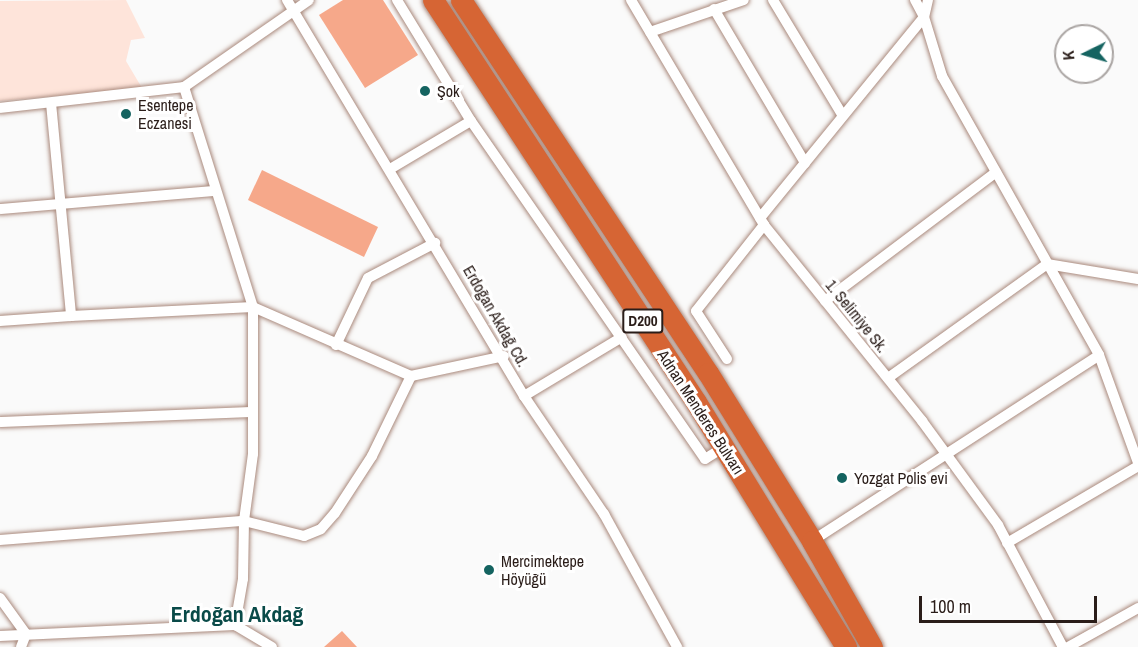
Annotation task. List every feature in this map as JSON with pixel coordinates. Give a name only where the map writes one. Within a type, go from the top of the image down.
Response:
[{"type":"highway","name":"Adnan Menderes Bulvarı","points":[[433,0],[724,447],[846,647]]},
{"type":"highway","name":"Adnan Menderes Bulvarı","points":[[461,0],[708,373],[812,541],[872,647]]},
{"type":"street","name":"Erdoğan Akdağ Cd.","points":[[287,0],[504,356],[524,396],[604,514],[676,647]]},
{"type":"street","points":[[0,108],[184,87],[309,0]]},
{"type":"street","points":[[397,0],[471,121],[705,459],[724,447]]},
{"type":"street","name":"1. Selimiye Sk.","points":[[631,0],[762,222],[947,455],[1007,543],[1063,647]]},
{"type":"street","points":[[650,32],[744,0]]},
{"type":"street","points":[[773,0],[843,116]]},
{"type":"street","points":[[915,0],[924,17],[942,76],[1099,355],[1138,464],[1007,543]]},
{"type":"street","points":[[727,359],[696,310],[805,163],[924,17],[928,0]]},
{"type":"street","points":[[714,9],[805,163]]},
{"type":"street","points":[[184,87],[214,191],[253,307],[253,454],[244,520],[243,579],[234,625]]},
{"type":"street","points":[[51,103],[71,316]]},
{"type":"street","points":[[390,169],[471,121]]},
{"type":"street","points":[[825,301],[996,172]]},
{"type":"street","points":[[0,208],[61,206],[214,191]]},
{"type":"street","points":[[336,345],[368,278],[435,243]]},
{"type":"street","points":[[888,378],[1047,264],[1138,279]]},
{"type":"street","points":[[0,321],[253,307],[411,376],[504,356]]},
{"type":"street","points":[[524,396],[622,338]]},
{"type":"street","points":[[812,541],[1099,355]]},
{"type":"street","points":[[0,540],[244,520],[304,536],[321,529],[372,456],[411,376]]},
{"type":"street","points":[[0,422],[252,412]]},
{"type":"street","points":[[0,598],[26,634]]},
{"type":"street","points":[[1068,647],[1138,608]]},
{"type":"street","points":[[0,636],[234,625],[272,647]]},
{"type":"street","points":[[21,647],[26,634]]},
{"type":"shaded area","points":[[126,0],[145,38],[131,40],[126,61],[142,88],[0,101],[0,1]]},
{"type":"building","points":[[343,0],[383,0],[418,55],[365,88],[319,15]]},
{"type":"building","points":[[262,170],[378,227],[364,257],[248,200]]},
{"type":"building","points":[[342,631],[357,647],[324,647]]},
{"type":"place","name":"Şok","points":[[425,91]]},
{"type":"place","name":"Esentepe Eczanesi","points":[[126,114]]},
{"type":"place","name":"Yozgat Polis evi","points":[[842,478]]},
{"type":"place","name":"Mercimektepe Höyüğü","points":[[489,570]]},
{"type":"district","name":"Erdoğan Akdağ","points":[[237,615]]}]
